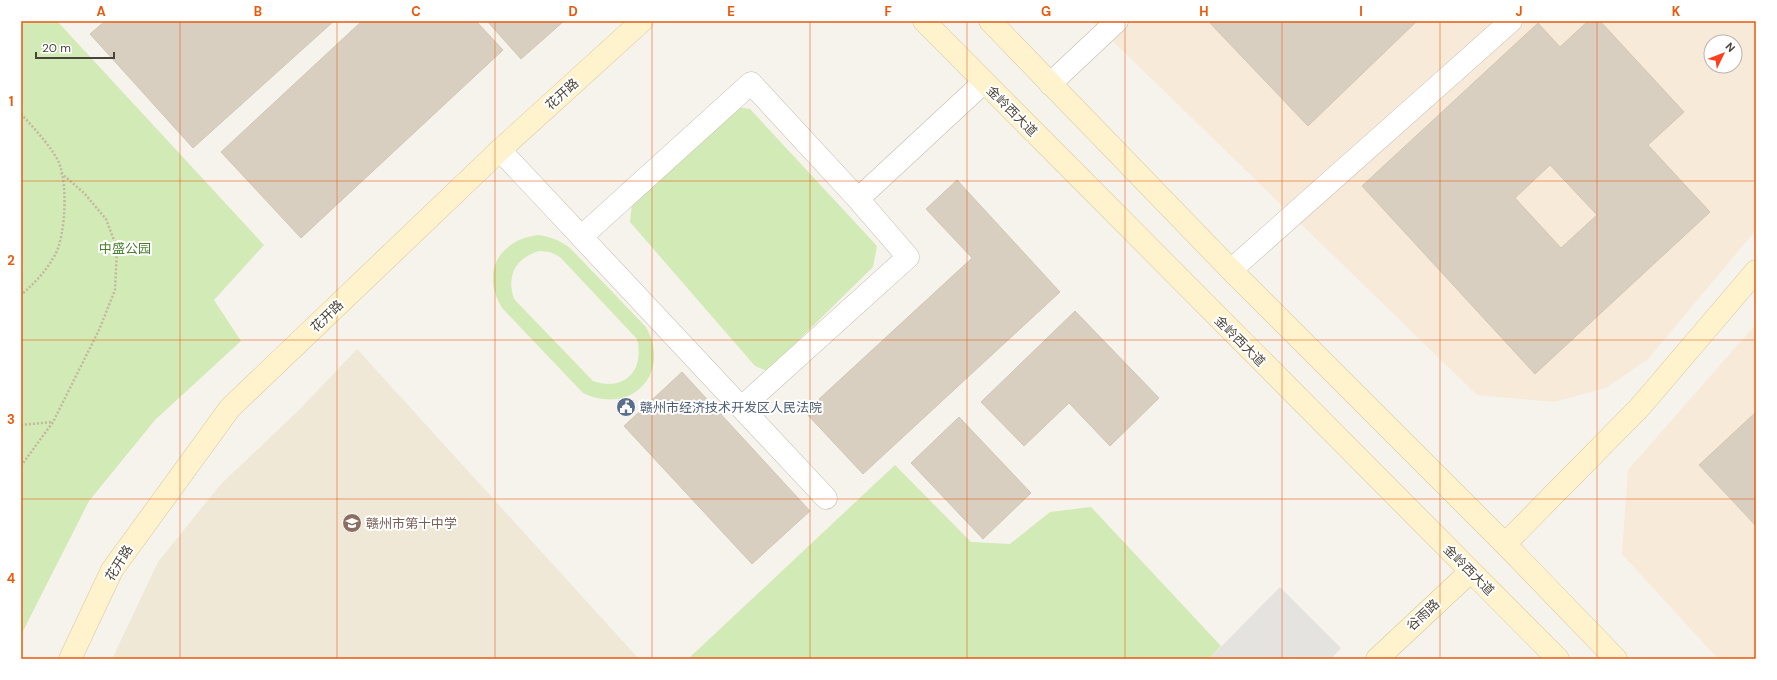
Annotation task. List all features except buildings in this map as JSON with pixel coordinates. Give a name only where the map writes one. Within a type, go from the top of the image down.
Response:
[{"type":"main road","name":"花开路","points":[[70,659],[112,570],[230,408],[500,150],[642,21]]},
{"type":"main road","name":"金岭西大道","points":[[924,21],[1558,659]]},
{"type":"main road","points":[[990,21],[1231,270],[1506,544],[1616,659]]},
{"type":"main road","points":[[1506,544],[1640,407],[1756,271]]},
{"type":"main road","name":"谷雨路","points":[[1377,659],[1470,572]]},
{"type":"street","points":[[1050,84],[1117,21]]},
{"type":"street","points":[[1231,270],[1511,21]]},
{"type":"street","points":[[858,199],[983,82]]},
{"type":"street","points":[[581,238],[751,83],[858,199],[908,257],[742,407]]},
{"type":"street","points":[[500,150],[826,498]]},
{"type":"path","points":[[21,114],[57,158],[64,182],[65,216],[56,254],[40,278],[21,295]]},
{"type":"path","points":[[21,466],[53,422],[99,330],[115,290],[117,248],[106,219],[84,193],[61,173]]},
{"type":"path","points":[[21,425],[53,422]]},
{"type":"shaded area","points":[[1092,21],[1756,21],[1756,230],[1648,359],[1606,388],[1554,402],[1477,395]]},
{"type":"shaded area","points":[[1756,324],[1756,659],[1718,659],[1622,554],[1628,470]]},
{"type":"shaded area","name":"赣州市第十中学","points":[[357,349],[639,659],[112,659],[158,562],[221,484],[300,409]]},
{"type":"shaded area","points":[[1280,587],[1341,648],[1331,659],[1209,659]]},
{"type":"green space","name":"中盛公园","points":[[21,21],[57,21],[264,245],[214,300],[241,341],[155,420],[89,501],[21,635]]},
{"type":"green space","points":[[736,107],[750,109],[877,246],[873,267],[767,371],[755,366],[630,222],[632,204]]},
{"type":"green space","points":[[538,235],[555,239],[566,245],[646,327],[653,344],[654,360],[650,375],[642,386],[631,395],[617,399],[601,399],[583,393],[503,309],[496,296],[493,283],[493,272],[503,251],[512,244],[524,238]],"holes":[[[539,251],[550,252],[560,257],[637,339],[639,350],[638,360],[635,369],[630,376],[623,381],[604,384],[593,381],[514,299],[511,282],[512,275],[519,263],[524,258]]]},
{"type":"green space","points":[[895,465],[971,542],[1010,544],[1050,512],[1091,507],[1221,646],[1209,659],[688,659]]},
{"type":"place","name":"赣州市经济技术开发区人民法院","points":[[626,407]]},
{"type":"place","name":"赣州市第十中学","points":[[352,523]]}]
